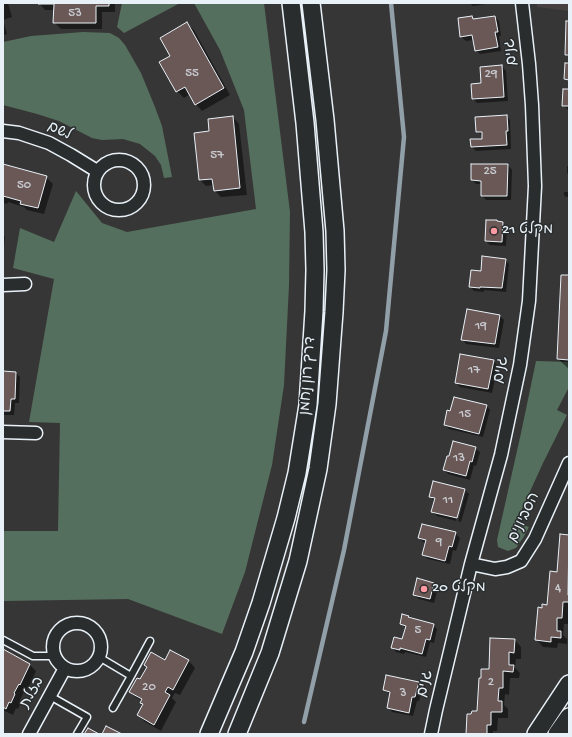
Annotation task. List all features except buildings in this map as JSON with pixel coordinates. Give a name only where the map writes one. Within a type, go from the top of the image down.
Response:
[{"type":"main road","name":"דרך רון נחמן","points":[[209,734],[244,652],[261,603],[286,518],[297,473],[308,405],[314,311],[314,232],[305,123],[291,3]]},
{"type":"main road","name":"דרך רון נחמן","points":[[237,734],[270,653],[298,561],[318,469],[327,404],[334,312],[336,270],[335,239],[325,120],[311,3]]},
{"type":"main road","points":[[536,734],[569,684]]},
{"type":"main road","points":[[557,734],[569,717]]},
{"type":"street","name":"גנים","points":[[431,734],[471,564],[502,448],[520,365],[529,301],[535,194],[532,98],[522,3]]},
{"type":"street","name":"לשם","points":[[3,131],[19,133],[49,143],[97,171]]},
{"type":"street","points":[[121,159],[133,164],[141,172],[143,178],[144,188],[142,197],[138,202],[129,208],[120,211],[112,210],[103,206],[97,199],[93,187],[94,178],[97,171],[103,164],[111,160],[121,159]]},
{"type":"street","points":[[3,284],[25,284]]},
{"type":"street","points":[[3,432],[36,433]]},
{"type":"street","name":"הסביונים","points":[[471,564],[495,569],[507,567],[521,561],[535,540],[569,463]]},
{"type":"street","points":[[69,624],[84,624],[91,628],[100,639],[101,646],[99,657],[86,669],[72,670],[66,668],[59,663],[53,649],[57,634],[62,628],[69,624]]},
{"type":"street","name":"בזלת","points":[[29,734],[66,668]]},
{"type":"lane","points":[[3,640],[33,656],[55,656]]},
{"type":"lane","points":[[113,708],[150,641]]},
{"type":"lane","points":[[99,657],[131,676]]},
{"type":"lane","points":[[50,696],[87,717],[77,734]]},
{"type":"shaded area","points":[[537,3],[569,3],[569,11],[537,7]]},
{"type":"green space","points":[[122,3],[180,3],[124,33],[117,27]]},
{"type":"green space","points":[[194,3],[264,3],[290,212],[289,285],[284,385],[272,465],[245,572],[222,634],[128,599],[3,601],[3,531],[58,531],[60,423],[29,422],[54,279],[13,268],[20,228],[54,242],[76,191],[102,223],[127,232],[256,209],[244,110],[220,50]]},
{"type":"green space","points":[[83,32],[110,33],[119,38],[125,45],[141,73],[162,126],[172,177],[164,178],[161,165],[155,156],[140,144],[123,139],[102,140],[92,138],[59,121],[3,105],[3,42],[31,36]]},
{"type":"green space","points":[[536,361],[569,362],[569,387],[557,410],[567,415],[516,522],[529,527],[516,548],[508,551],[498,547],[497,540]]},
{"type":"waterway","points":[[304,722],[344,550],[386,331],[404,137],[391,3]]},
{"type":"place","name":"מקלט 21","points":[[494,231]]},
{"type":"place","name":"מקלט 20","points":[[424,589]]}]
